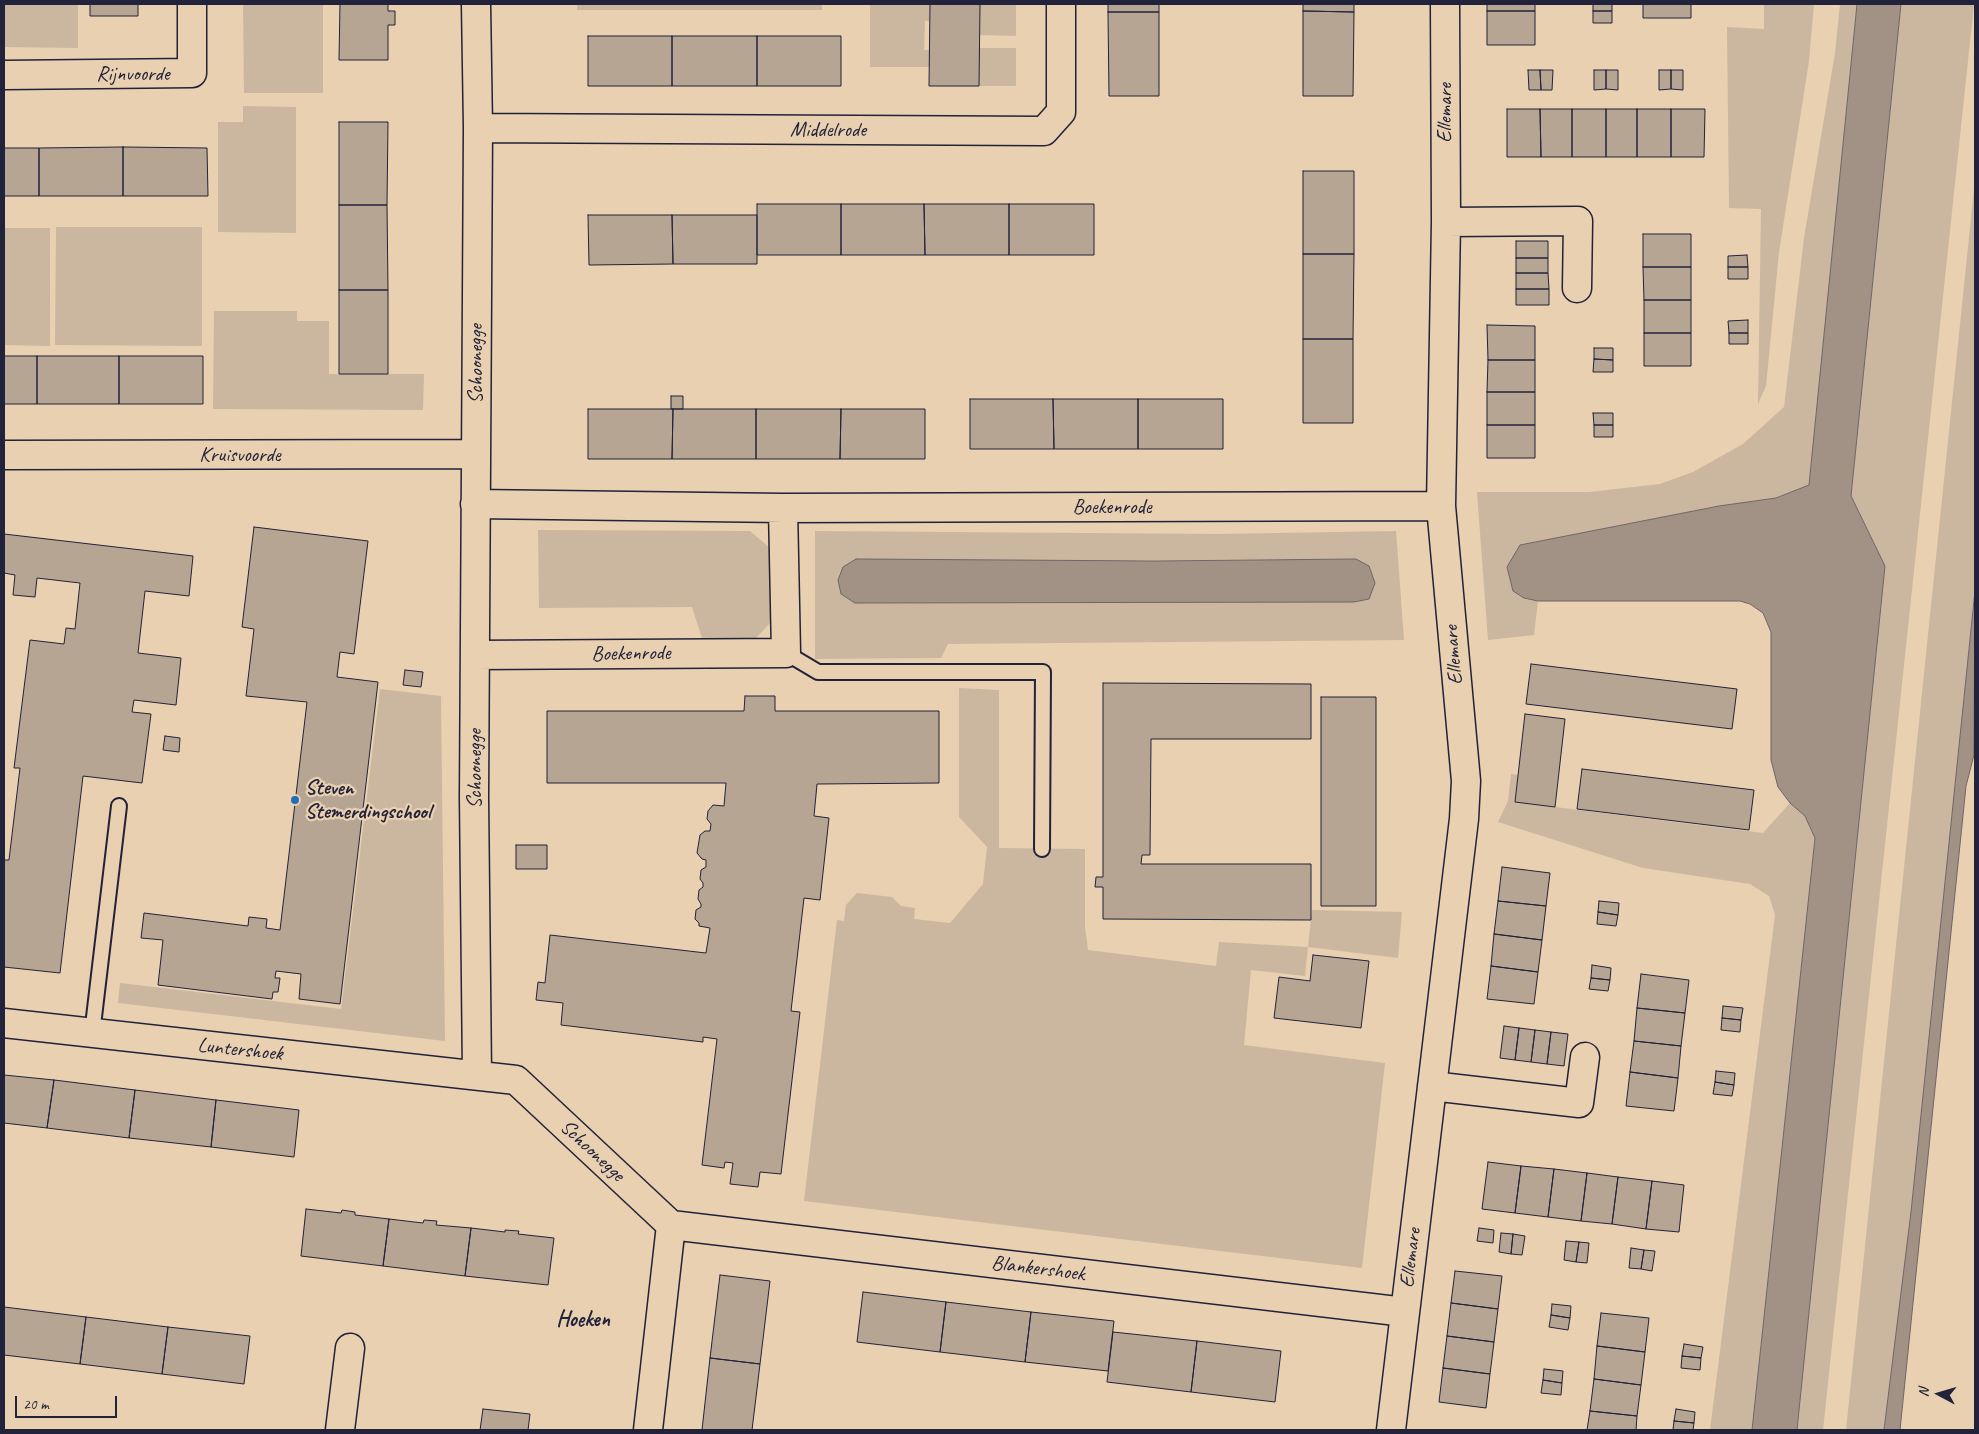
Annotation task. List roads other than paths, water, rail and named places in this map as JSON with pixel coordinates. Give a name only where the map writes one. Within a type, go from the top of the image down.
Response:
[{"type":"street","name":"Rijnvoorde","points":[[4,75],[192,73],[192,4]]},
{"type":"street","name":"Schoonegge","points":[[476,4],[478,128],[474,797],[478,1076],[516,1080],[671,1225]]},
{"type":"street","name":"Middelrode","points":[[478,128],[1044,131],[1062,112],[1061,4]]},
{"type":"street","name":"Ellemare","points":[[1391,1430],[1464,819],[1466,781],[1441,506],[1446,222],[1445,4]]},
{"type":"street","points":[[1446,222],[1578,220],[1578,288]]},
{"type":"street","name":"Kruisvoorde","points":[[4,454],[475,454]]},
{"type":"street","name":"Boekenrode","points":[[475,504],[783,508],[1441,506]]},
{"type":"street","points":[[783,508],[786,652]]},
{"type":"street","name":"Boekenrode","points":[[476,655],[786,652]]},
{"type":"street","name":"Luntershoek","points":[[4,1023],[478,1076]]},
{"type":"street","points":[[1432,1086],[1579,1103],[1585,1058]]},
{"type":"street","points":[[648,1430],[671,1225]]},
{"type":"street","name":"Blankershoek","points":[[671,1225],[1405,1312]]},
{"type":"street","points":[[340,1430],[350,1348]]},
{"type":"lane","points":[[786,652],[818,672],[1044,672],[1042,849]]},
{"type":"lane","points":[[92,1034],[119,806]]},
{"type":"place","name":"Steven Stemerdingschool","points":[[295,800]]},
{"type":"district","name":"Hoeken","points":[[583,1320]]}]
